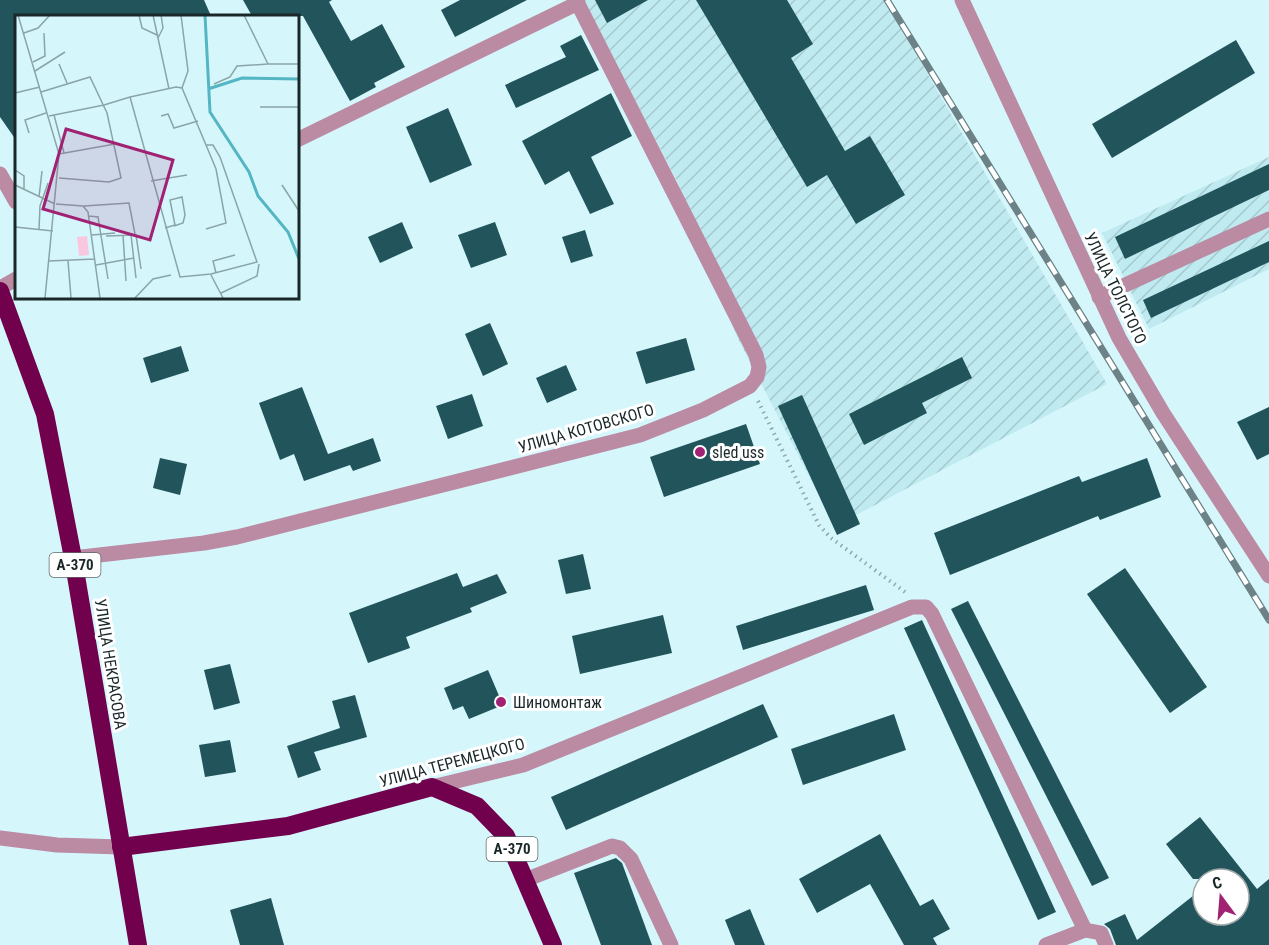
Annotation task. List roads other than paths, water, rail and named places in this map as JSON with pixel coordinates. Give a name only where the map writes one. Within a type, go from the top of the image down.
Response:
[{"type":"highway","name":"УЛИЦА НЕКРАСОВА","points":[[0,289],[45,414],[74,558],[138,945]]},
{"type":"highway","name":"УЛИЦА ТЕРЕМЕЦКОГО","points":[[121,847],[288,826],[432,787]]},
{"type":"highway","name":"А-370","points":[[432,787],[477,806],[506,836],[553,945]]},
{"type":"street","name":"УЛИЦА ТОЛСТОГО","points":[[962,0],[1119,338],[1163,413],[1269,576]]},
{"type":"street","points":[[298,140],[577,2]]},
{"type":"street","name":"УЛИЦА КОТОВСКОГО","points":[[74,558],[237,537],[456,483],[640,435],[703,410],[750,386],[757,377],[759,367],[756,355],[577,2]]},
{"type":"street","points":[[0,174],[15,200]]},
{"type":"street","points":[[1099,297],[1269,219]]},
{"type":"street","points":[[0,289],[15,280]]},
{"type":"street","name":"УЛИЦА ТЕРЕМЕЦКОГО","points":[[432,787],[523,765],[912,607],[926,607],[930,610],[1085,930]]},
{"type":"street","points":[[0,838],[57,845],[121,847]]},
{"type":"street","points":[[525,880],[612,846],[620,848],[631,859],[670,945]]},
{"type":"street","points":[[1046,945],[1085,930],[1101,933],[1106,945]]},
{"type":"railway","points":[[887,0],[1269,620]]},
{"type":"place","name":"sled uss","points":[[700,452]]},
{"type":"place","name":"Шиномонтаж","points":[[501,702]]}]
